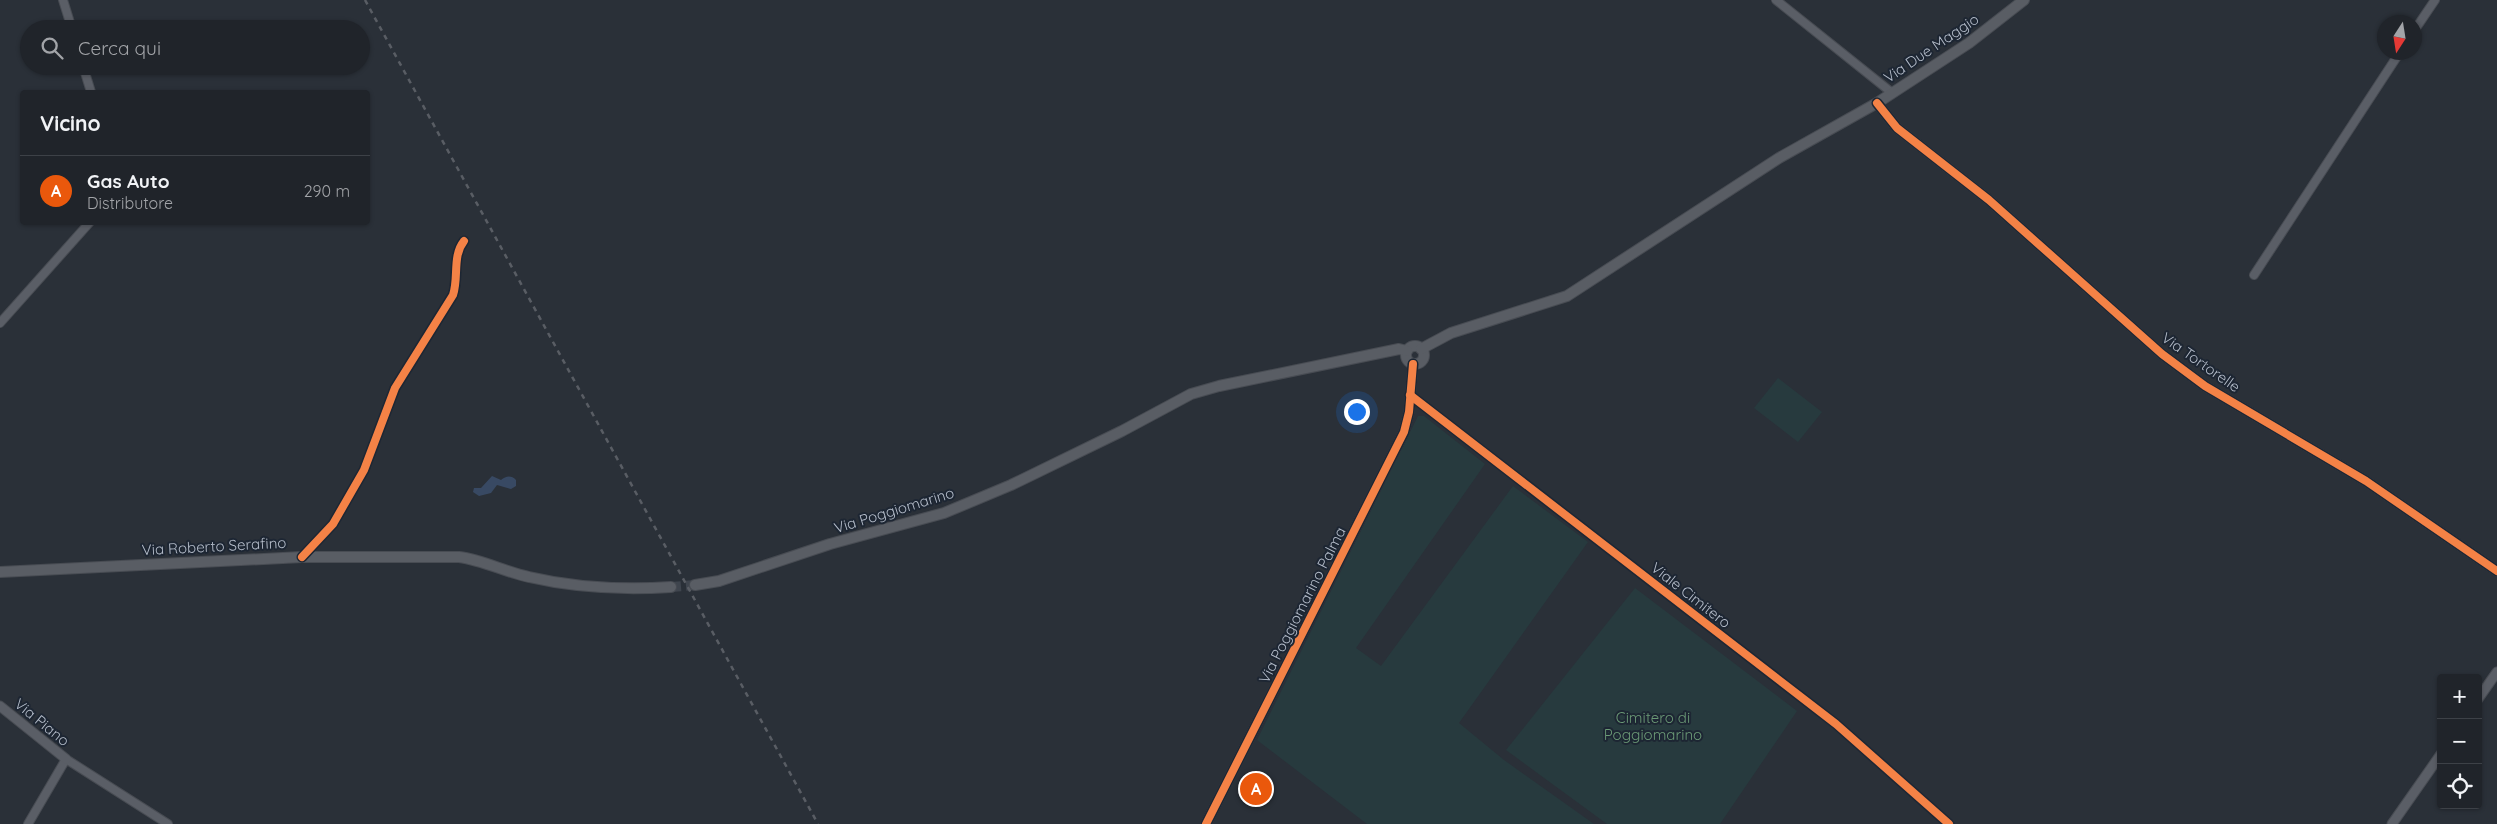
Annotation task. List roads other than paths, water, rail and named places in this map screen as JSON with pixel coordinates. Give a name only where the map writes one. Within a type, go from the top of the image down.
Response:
[{"type":"main road","name":"Via Due Maggio","points":[[1421,349],[1451,333],[1540,307],[1567,296],[1779,158],[1878,103],[1891,92],[1969,43],[2024,0]]},
{"type":"main road","points":[[1413,346],[1421,349],[1424,356],[1422,361],[1413,364],[1406,359],[1407,351],[1413,346]]},
{"type":"main road","name":"Via Poggiomarino","points":[[695,585],[719,581],[830,544],[944,513],[1011,485],[1122,431],[1191,394],[1228,384],[1399,349],[1407,351]]},
{"type":"main road","name":"Via Roberto Serafino","points":[[0,572],[302,556],[459,558],[472,559],[526,577],[588,588],[671,587]]},
{"type":"street","points":[[63,0],[69,20]]},
{"type":"street","points":[[1776,0],[1891,92]]},
{"type":"street","points":[[2422,19],[2435,0]]},
{"type":"street","points":[[2254,275],[2395,60]]},
{"type":"street","points":[[87,75],[91,90]]},
{"type":"street","name":"Via Tortorelle","points":[[1878,103],[1897,128],[1989,200],[2162,354],[2205,386],[2366,481],[2497,571]]},
{"type":"street","points":[[0,323],[87,225]]},
{"type":"street","points":[[302,556],[333,524],[364,470],[395,388],[453,294],[456,284],[457,255],[464,241]]},
{"type":"street","name":"Via Poggiomarino Palma","points":[[1206,824],[1404,432],[1413,364]]},
{"type":"street","name":"Viale Cimitero","points":[[1410,395],[1836,724],[1950,824]]},
{"type":"street","points":[[2482,693],[2497,672]]},
{"type":"street","name":"Via Piano","points":[[0,706],[66,759]]},
{"type":"street","points":[[28,824],[66,759],[168,824]]},
{"type":"street","points":[[2392,824],[2437,760]]},
{"type":"water","points":[[492,476],[501,480],[512,477],[516,480],[516,486],[511,489],[497,485],[491,493],[479,496],[473,492],[474,488],[481,488]]},
{"type":"tunnel","points":[[671,587],[695,585]]},
{"type":"railway","points":[[365,0],[818,824]]},
{"type":"place","name":"Gas Auto","points":[[1256,789]]},
{"type":"park label","name":"Cimitero di Poggiomarino","points":[[1653,726]]}]
